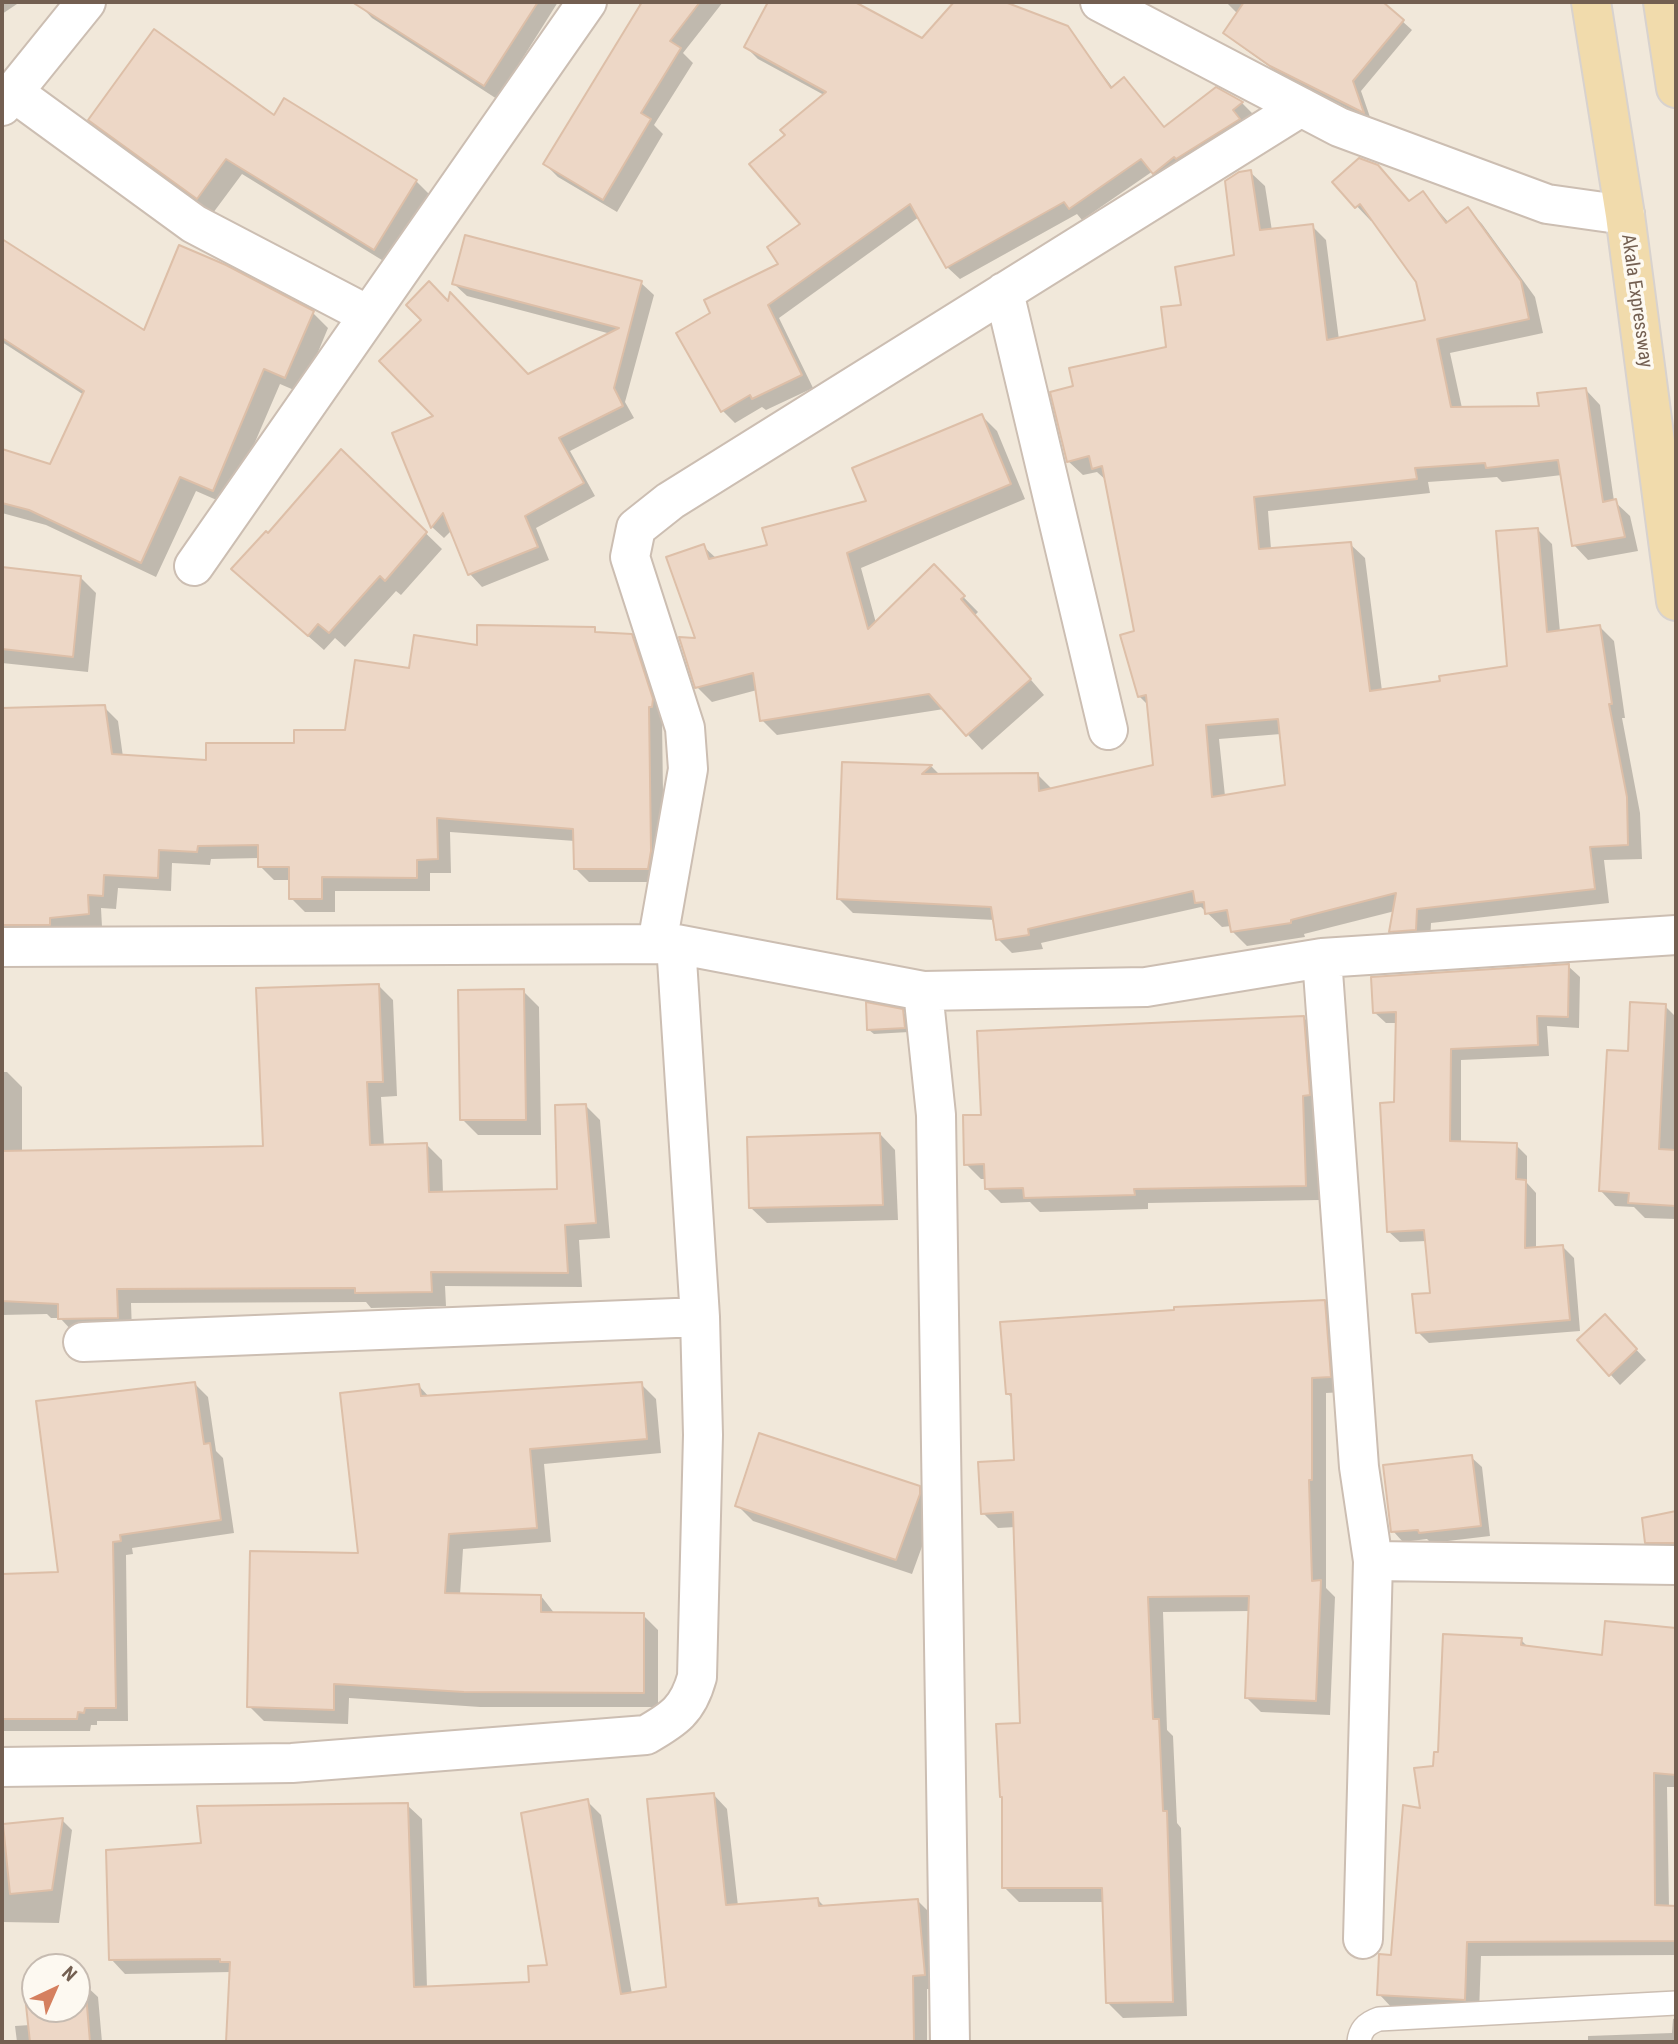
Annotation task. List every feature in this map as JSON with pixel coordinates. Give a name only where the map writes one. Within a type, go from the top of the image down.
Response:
[{"type":"main road","name":"Akala Expressway","points":[[1591,2],[1625,215],[1676,601]]},
{"type":"main road","points":[[1663,2],[1676,88]]},
{"type":"street","points":[[86,2],[7,99],[194,224],[368,315]]},
{"type":"street","points":[[194,566],[587,2]]},
{"type":"street","points":[[1100,2],[1339,127],[1547,204],[1625,215]]},
{"type":"street","points":[[2,1767],[292,1763],[646,1735],[676,1718],[692,1694],[697,1677],[703,1434],[700,1317],[667,944],[688,769],[685,727],[630,557],[636,528],[670,501],[1301,107]]},
{"type":"street","points":[[1004,292],[1108,730]]},
{"type":"street","points":[[2,947],[667,944],[923,990],[1146,987],[1322,958],[1676,935]]},
{"type":"street","points":[[1322,958],[1359,1467],[1373,1561],[1363,1939]]},
{"type":"street","points":[[923,990],[936,1115],[950,2042]]},
{"type":"street","points":[[83,1342],[700,1317]]},
{"type":"street","points":[[1373,1561],[1676,1566]]},
{"type":"lane","points":[[1359,2042],[1362,2029],[1379,2019],[1676,2003]]},
{"type":"shaded area","points":[[2,2],[1676,2],[1676,2042],[2,2042]]},
{"type":"building","points":[[352,2],[538,2],[484,86]]},
{"type":"building","points":[[642,2],[700,2],[670,41],[681,48],[641,113],[651,119],[603,200],[543,164]]},
{"type":"building","points":[[768,2],[855,2],[922,38],[954,2],[1005,2],[1068,26],[1111,88],[1124,77],[1164,127],[1216,87],[1243,102],[1233,110],[1240,119],[1176,159],[1174,157],[1153,174],[1141,159],[1069,209],[1064,202],[946,268],[910,204],[768,305],[802,375],[752,399],[750,395],[721,412],[676,333],[710,313],[704,300],[778,264],[767,247],[800,224],[749,164],[785,135],[780,130],[826,92],[744,47]]},
{"type":"building","points":[[1244,2],[1383,2],[1404,20],[1353,81],[1364,113],[1270,66],[1223,33]]},
{"type":"building","points":[[154,29],[274,115],[284,98],[417,180],[374,250],[226,159],[197,199],[88,120]]},
{"type":"building","points":[[1359,158],[1378,165],[1409,201],[1423,191],[1446,223],[1468,207],[1521,281],[1529,319],[1437,339],[1451,407],[1539,406],[1537,393],[1586,388],[1603,502],[1616,499],[1625,537],[1572,546],[1558,460],[1486,468],[1485,463],[1415,468],[1417,479],[1254,497],[1259,549],[1351,542],[1370,691],[1440,681],[1439,676],[1507,666],[1496,531],[1538,528],[1547,632],[1600,625],[1612,704],[1609,704],[1627,797],[1628,845],[1590,847],[1595,889],[1417,909],[1416,930],[1389,932],[1396,893],[1291,920],[1291,923],[1231,932],[1227,910],[1205,914],[1204,902],[1195,903],[1193,891],[1028,929],[1029,935],[996,940],[991,907],[837,899],[842,762],[932,765],[922,774],[1038,773],[1039,791],[1153,765],[1146,695],[1138,697],[1120,635],[1134,631],[1102,466],[1092,469],[1089,456],[1067,462],[1050,392],[1073,386],[1069,368],[1166,347],[1161,307],[1181,305],[1175,267],[1234,255],[1225,181],[1239,172],[1251,170],[1260,230],[1313,224],[1327,340],[1425,320],[1416,282],[1360,204],[1355,208],[1332,182]],"holes":[[[1278,719],[1285,785],[1212,797],[1206,725]]]},
{"type":"building","points":[[465,235],[642,281],[614,388],[623,406],[559,438],[584,483],[525,516],[538,547],[468,575],[443,513],[431,528],[392,433],[433,416],[379,361],[421,320],[406,305],[429,281],[448,301],[450,292],[528,374],[619,328],[452,284]]},
{"type":"building","points":[[2,239],[144,330],[179,245],[226,265],[314,311],[285,378],[264,369],[213,491],[180,477],[141,563],[29,510],[2,503],[2,449],[50,464],[84,391],[2,338]]},
{"type":"building","points":[[982,414],[1011,484],[847,553],[868,629],[934,564],[965,596],[961,599],[1031,679],[966,736],[929,694],[760,721],[753,673],[695,688],[679,637],[695,638],[666,557],[704,544],[709,559],[767,545],[762,528],[866,501],[852,468]]},
{"type":"building","points":[[341,449],[427,532],[385,581],[380,576],[329,633],[318,624],[308,636],[231,569],[266,531],[268,533]]},
{"type":"building","points":[[2,567],[81,576],[73,657],[2,649]]},
{"type":"building","points":[[477,625],[595,627],[595,632],[632,634],[653,699],[652,707],[649,707],[651,851],[648,869],[574,869],[573,829],[437,818],[438,859],[417,860],[417,878],[322,877],[322,899],[289,899],[289,867],[258,867],[258,845],[198,846],[197,852],[159,850],[158,878],[104,875],[103,896],[88,895],[89,914],[50,918],[50,925],[2,925],[2,708],[105,705],[112,754],[206,760],[206,743],[294,743],[294,730],[345,730],[355,660],[409,668],[414,635],[477,645]]},
{"type":"building","points":[[1569,964],[1568,1017],[1537,1016],[1538,1045],[1451,1049],[1450,1141],[1517,1143],[1516,1179],[1526,1180],[1525,1248],[1563,1245],[1570,1320],[1416,1333],[1412,1294],[1430,1293],[1424,1230],[1387,1232],[1380,1103],[1394,1102],[1396,1012],[1373,1013],[1371,977]]},
{"type":"building","points":[[379,984],[383,1082],[367,1082],[370,1145],[427,1143],[429,1192],[557,1189],[555,1105],[586,1104],[596,1223],[565,1225],[568,1273],[431,1272],[432,1292],[355,1293],[355,1288],[117,1289],[118,1318],[58,1319],[58,1304],[2,1301],[2,1151],[263,1146],[256,988]]},
{"type":"building","points":[[524,989],[526,1120],[460,1120],[458,990]]},
{"type":"building","points":[[866,1002],[903,1009],[905,1028],[867,1030]]},
{"type":"building","points":[[1630,1002],[1666,1004],[1659,1149],[1676,1150],[1676,1206],[1628,1203],[1629,1193],[1599,1191],[1607,1050],[1628,1051]]},
{"type":"building","points":[[1304,1016],[1310,1095],[1303,1096],[1306,1186],[1134,1189],[1135,1195],[1024,1198],[1023,1188],[985,1189],[984,1164],[964,1165],[963,1115],[981,1115],[977,1031]]},
{"type":"building","points":[[880,1133],[883,1205],[749,1208],[747,1137]]},
{"type":"building","points":[[1325,1300],[1331,1377],[1312,1378],[1312,1480],[1309,1480],[1312,1581],[1321,1580],[1316,1701],[1245,1698],[1249,1596],[1148,1597],[1153,1719],[1159,1719],[1163,1811],[1167,1811],[1173,2002],[1106,2003],[1102,1888],[1002,1888],[1002,1797],[996,1724],[1020,1723],[1013,1512],[981,1514],[978,1462],[1014,1460],[1011,1394],[1006,1394],[1000,1322],[1174,1310],[1174,1307]]},
{"type":"building","points":[[1605,1314],[1637,1349],[1609,1376],[1577,1340]]},
{"type":"building","points":[[195,1382],[204,1444],[210,1443],[221,1520],[120,1535],[121,1541],[113,1542],[116,1708],[85,1708],[84,1713],[78,1712],[77,1719],[2,1719],[2,1574],[58,1572],[36,1401]]},
{"type":"building","points":[[642,1382],[647,1439],[530,1449],[537,1528],[449,1534],[445,1593],[541,1595],[541,1612],[644,1613],[644,1693],[464,1692],[334,1684],[334,1710],[247,1707],[250,1551],[358,1553],[340,1393],[419,1384],[421,1396]]},
{"type":"building","points":[[759,1433],[920,1486],[920,1494],[896,1560],[735,1506]]},
{"type":"building","points":[[1472,1455],[1481,1526],[1419,1533],[1418,1530],[1391,1532],[1383,1465]]},
{"type":"building","points":[[1676,1511],[1676,1543],[1645,1543],[1642,1518]]},
{"type":"building","points":[[1605,1621],[1676,1628],[1676,1775],[1654,1773],[1655,1905],[1676,1906],[1676,1941],[1467,1942],[1465,2000],[1377,1995],[1379,1954],[1391,1955],[1403,1805],[1420,1808],[1414,1768],[1433,1766],[1434,1752],[1438,1752],[1443,1634],[1522,1638],[1521,1645],[1602,1655]]},
{"type":"building","points":[[714,1793],[726,1905],[818,1898],[819,1906],[918,1899],[925,1975],[913,1976],[914,2042],[226,2042],[230,1962],[220,1962],[220,1959],[109,1960],[106,1850],[201,1843],[197,1806],[408,1803],[414,1987],[529,1982],[528,1966],[547,1965],[521,1813],[588,1799],[621,1994],[666,1987],[647,1799]]},
{"type":"building","points":[[63,1818],[52,1890],[10,1894],[3,1824]]},
{"type":"building","points":[[28,2023],[88,2023],[90,2042],[30,2042]]}]
